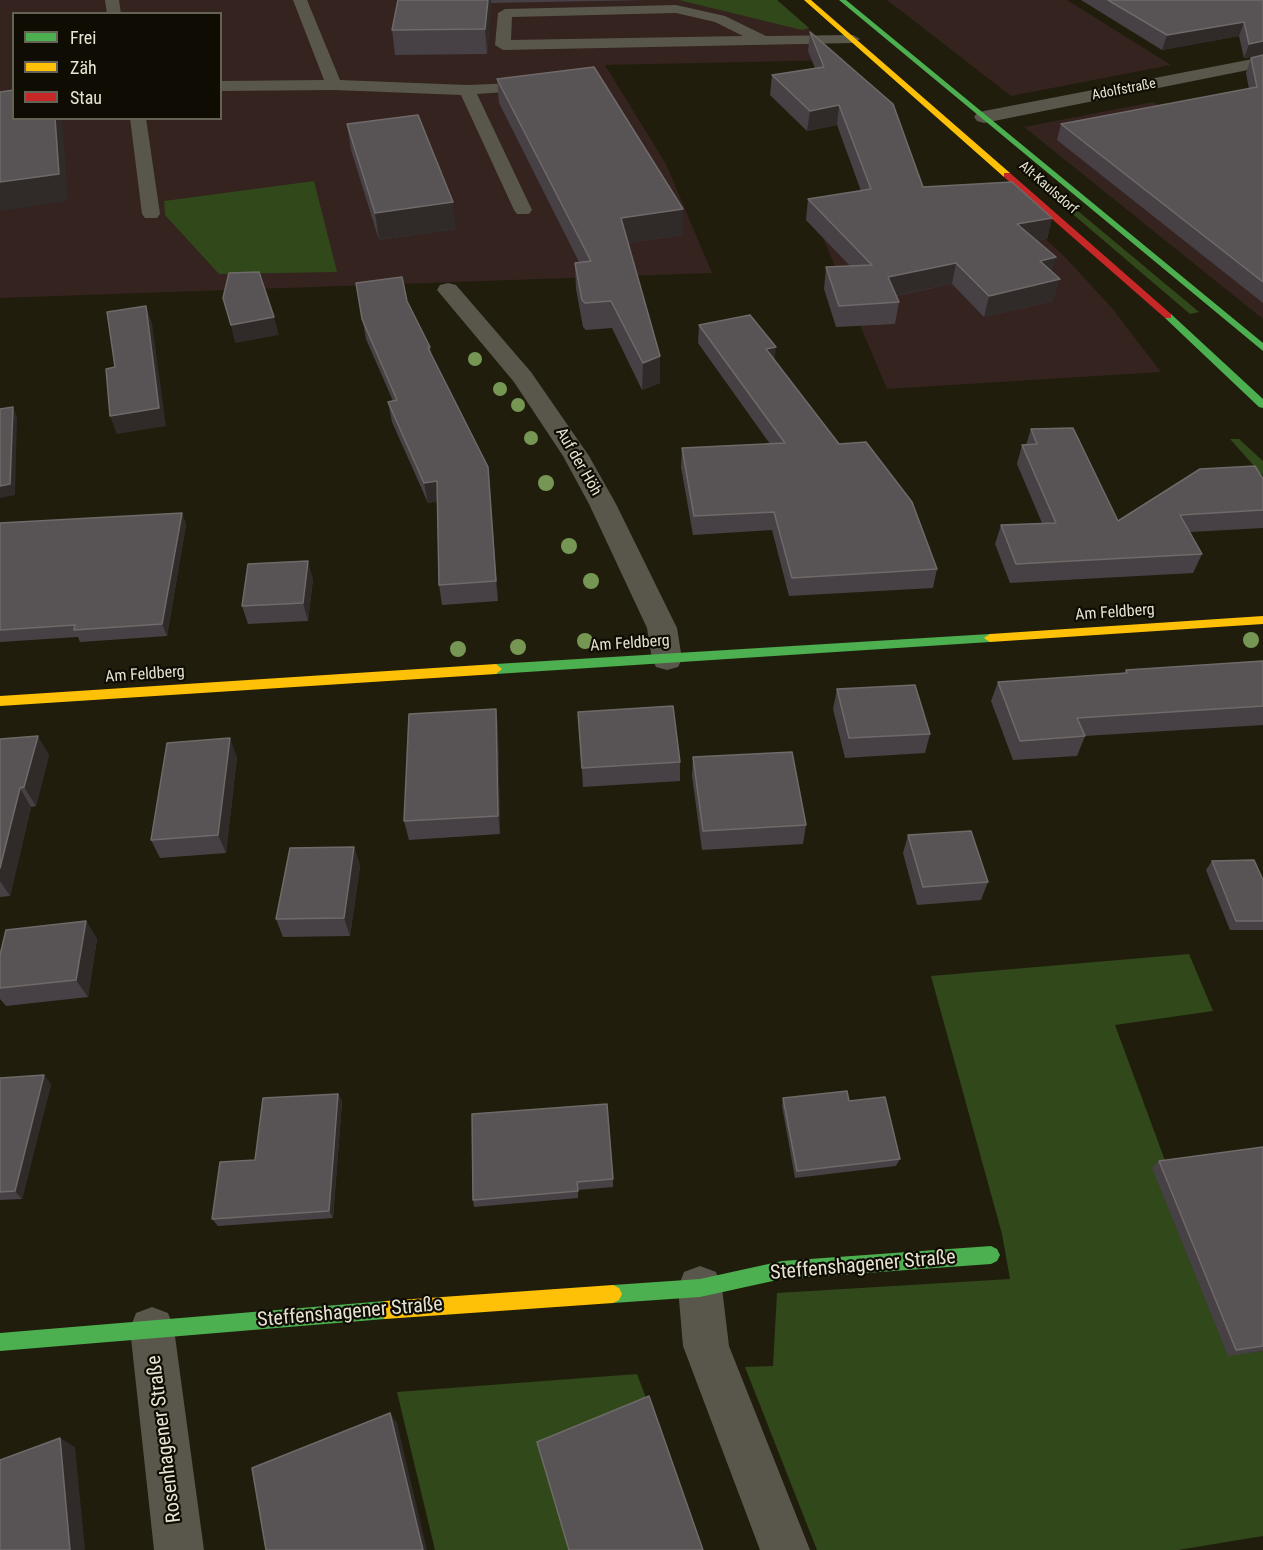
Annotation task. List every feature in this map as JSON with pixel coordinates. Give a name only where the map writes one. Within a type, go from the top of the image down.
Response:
[{"type":"main road","name":"Alt-Kaulsdorf","points":[[807,0],[1149,299],[1263,405]]},
{"type":"main road","name":"Alt-Kaulsdorf","points":[[842,0],[1263,348]]},
{"type":"main road","name":"Am Feldberg","points":[[0,701],[1263,620]]},
{"type":"main road","name":"Steffenshagener Straße","points":[[0,1342],[403,1308],[700,1288],[782,1270],[991,1255]]},
{"type":"street","name":"Adolfstraße","points":[[984,117],[1263,62]]},
{"type":"street","name":"Auf der Höh","points":[[448,290],[519,371],[580,462],[662,628],[667,658]]},
{"type":"street","points":[[700,1288],[706,1346],[784,1550]]},
{"type":"street","name":"Rosenhagener Straße","points":[[152,1329],[179,1550]]},
{"type":"lane","points":[[300,0],[334,86]]},
{"type":"lane","points":[[762,40],[720,19],[676,9],[505,13],[503,45],[853,39]]},
{"type":"lane","points":[[222,86],[334,86],[467,90],[555,84]]},
{"type":"lane","points":[[467,90],[523,210]]},
{"type":"lane","points":[[138,120],[151,214]]},
{"type":"shaded area","points":[[0,0],[777,0],[844,60],[605,65],[666,164],[712,273],[0,298]]},
{"type":"shaded area","points":[[887,0],[1067,0],[1171,65],[1011,96]]},
{"type":"shaded area","points":[[1153,102],[1263,162],[1263,319],[1024,127]]},
{"type":"shaded area","points":[[1007,203],[1065,257],[1112,308],[1161,372],[887,389],[823,238],[806,220]]},
{"type":"green space","points":[[679,0],[777,0],[809,28],[802,30]]},
{"type":"green space","points":[[1040,180],[1199,312],[1190,314],[1035,182]]},
{"type":"green space","points":[[314,181],[337,272],[219,274],[165,215],[164,201]]},
{"type":"green space","points":[[1230,439],[1239,439],[1263,461],[1263,476]]},
{"type":"green space","points":[[1189,954],[1213,1011],[1115,1025],[1167,1166],[1153,1169],[1228,1355],[1263,1351],[1263,1536],[1178,1550],[817,1550],[745,1367],[773,1366],[777,1293],[1010,1279],[1002,1234],[931,976]]},
{"type":"green space","points":[[637,1374],[649,1406],[568,1550],[435,1550],[397,1392]]},
{"type":"building","points":[[398,0],[488,0],[485,29],[392,30]]},
{"type":"building","points":[[1108,0],[1263,0],[1263,41],[1249,44],[1244,22],[1167,35]]},
{"type":"building","points":[[810,32],[893,104],[923,187],[1012,182],[1052,218],[1017,224],[1056,257],[1040,261],[1060,279],[989,296],[956,263],[888,277],[899,302],[839,306],[826,267],[872,265],[808,199],[871,189],[839,105],[810,111],[772,75],[824,67]]},
{"type":"building","points":[[1263,55],[1263,282],[1061,124],[1257,87],[1251,58]]},
{"type":"building","points":[[594,67],[683,209],[621,218],[660,356],[643,363],[611,301],[585,303],[582,300],[575,263],[591,261],[497,79]]},
{"type":"building","points":[[12,90],[12,120],[55,120],[59,174],[0,182],[0,92]]},
{"type":"building","points":[[418,115],[453,202],[375,213],[347,124]]},
{"type":"building","points":[[259,272],[274,317],[231,325],[223,298],[229,273]]},
{"type":"building","points":[[402,277],[407,301],[430,347],[428,348],[488,467],[496,581],[439,585],[437,481],[424,483],[388,402],[397,400],[362,319],[356,283]]},
{"type":"building","points":[[146,306],[159,408],[110,416],[106,369],[115,367],[107,312]]},
{"type":"building","points":[[750,315],[776,347],[766,349],[839,444],[866,442],[912,502],[937,569],[792,578],[774,512],[694,516],[682,448],[785,443],[699,325]]},
{"type":"building","points":[[13,407],[10,484],[0,486],[0,409]]},
{"type":"building","points":[[1073,428],[1118,521],[1200,469],[1255,466],[1263,479],[1263,510],[1180,515],[1202,554],[1016,564],[1001,525],[1056,523],[1022,445],[1037,444],[1031,429]]},
{"type":"building","points":[[182,513],[162,624],[74,630],[75,625],[0,630],[0,523]]},
{"type":"building","points":[[308,561],[303,603],[242,606],[248,564]]},
{"type":"building","points":[[1263,661],[1263,706],[1077,718],[1085,736],[1020,741],[998,682],[1127,673],[1126,670]]},
{"type":"building","points":[[915,685],[930,734],[849,738],[837,689]]},
{"type":"building","points":[[673,706],[680,762],[582,768],[578,712]]},
{"type":"building","points":[[496,709],[498,816],[404,821],[409,714]]},
{"type":"building","points":[[38,736],[24,787],[20,788],[0,868],[0,739]]},
{"type":"building","points":[[230,738],[218,835],[151,840],[167,743]]},
{"type":"building","points":[[792,752],[806,825],[703,831],[693,757]]},
{"type":"building","points":[[971,831],[988,882],[923,887],[908,835]]},
{"type":"building","points":[[354,847],[344,918],[276,919],[290,848]]},
{"type":"building","points":[[1254,860],[1263,880],[1263,921],[1236,921],[1212,861]]},
{"type":"building","points":[[86,921],[76,980],[0,988],[0,955],[6,930]]},
{"type":"building","points":[[44,1075],[15,1191],[0,1192],[0,1078]]},
{"type":"building","points":[[847,1091],[849,1101],[885,1097],[900,1159],[797,1171],[783,1098]]},
{"type":"building","points":[[338,1094],[329,1211],[212,1219],[220,1162],[255,1160],[263,1098]]},
{"type":"building","points":[[607,1104],[613,1179],[577,1182],[578,1191],[473,1200],[472,1114]]},
{"type":"building","points":[[1263,1147],[1263,1346],[1236,1350],[1159,1161]]},
{"type":"building","points":[[649,1396],[703,1550],[569,1550],[537,1442]]},
{"type":"building","points":[[390,1413],[423,1550],[266,1550],[252,1468]]},
{"type":"building","points":[[60,1438],[70,1550],[0,1550],[0,1460]]},
{"type":"traffic: fast","points":[[842,0],[1263,348]]},
{"type":"traffic: fast","points":[[1168,316],[1263,405]]},
{"type":"traffic: fast","points":[[496,669],[990,638]]},
{"type":"traffic: fast","points":[[613,1294],[700,1288],[782,1270],[991,1255]]},
{"type":"traffic: fast","points":[[0,1342],[385,1310]]},
{"type":"traffic: slow","points":[[807,0],[1007,175]]},
{"type":"traffic: slow","points":[[990,638],[1263,620]]},
{"type":"traffic: slow","points":[[0,701],[496,669]]},
{"type":"traffic: slow","points":[[385,1310],[613,1294]]},
{"type":"traffic: jam","points":[[1007,175],[1168,316]]}]
